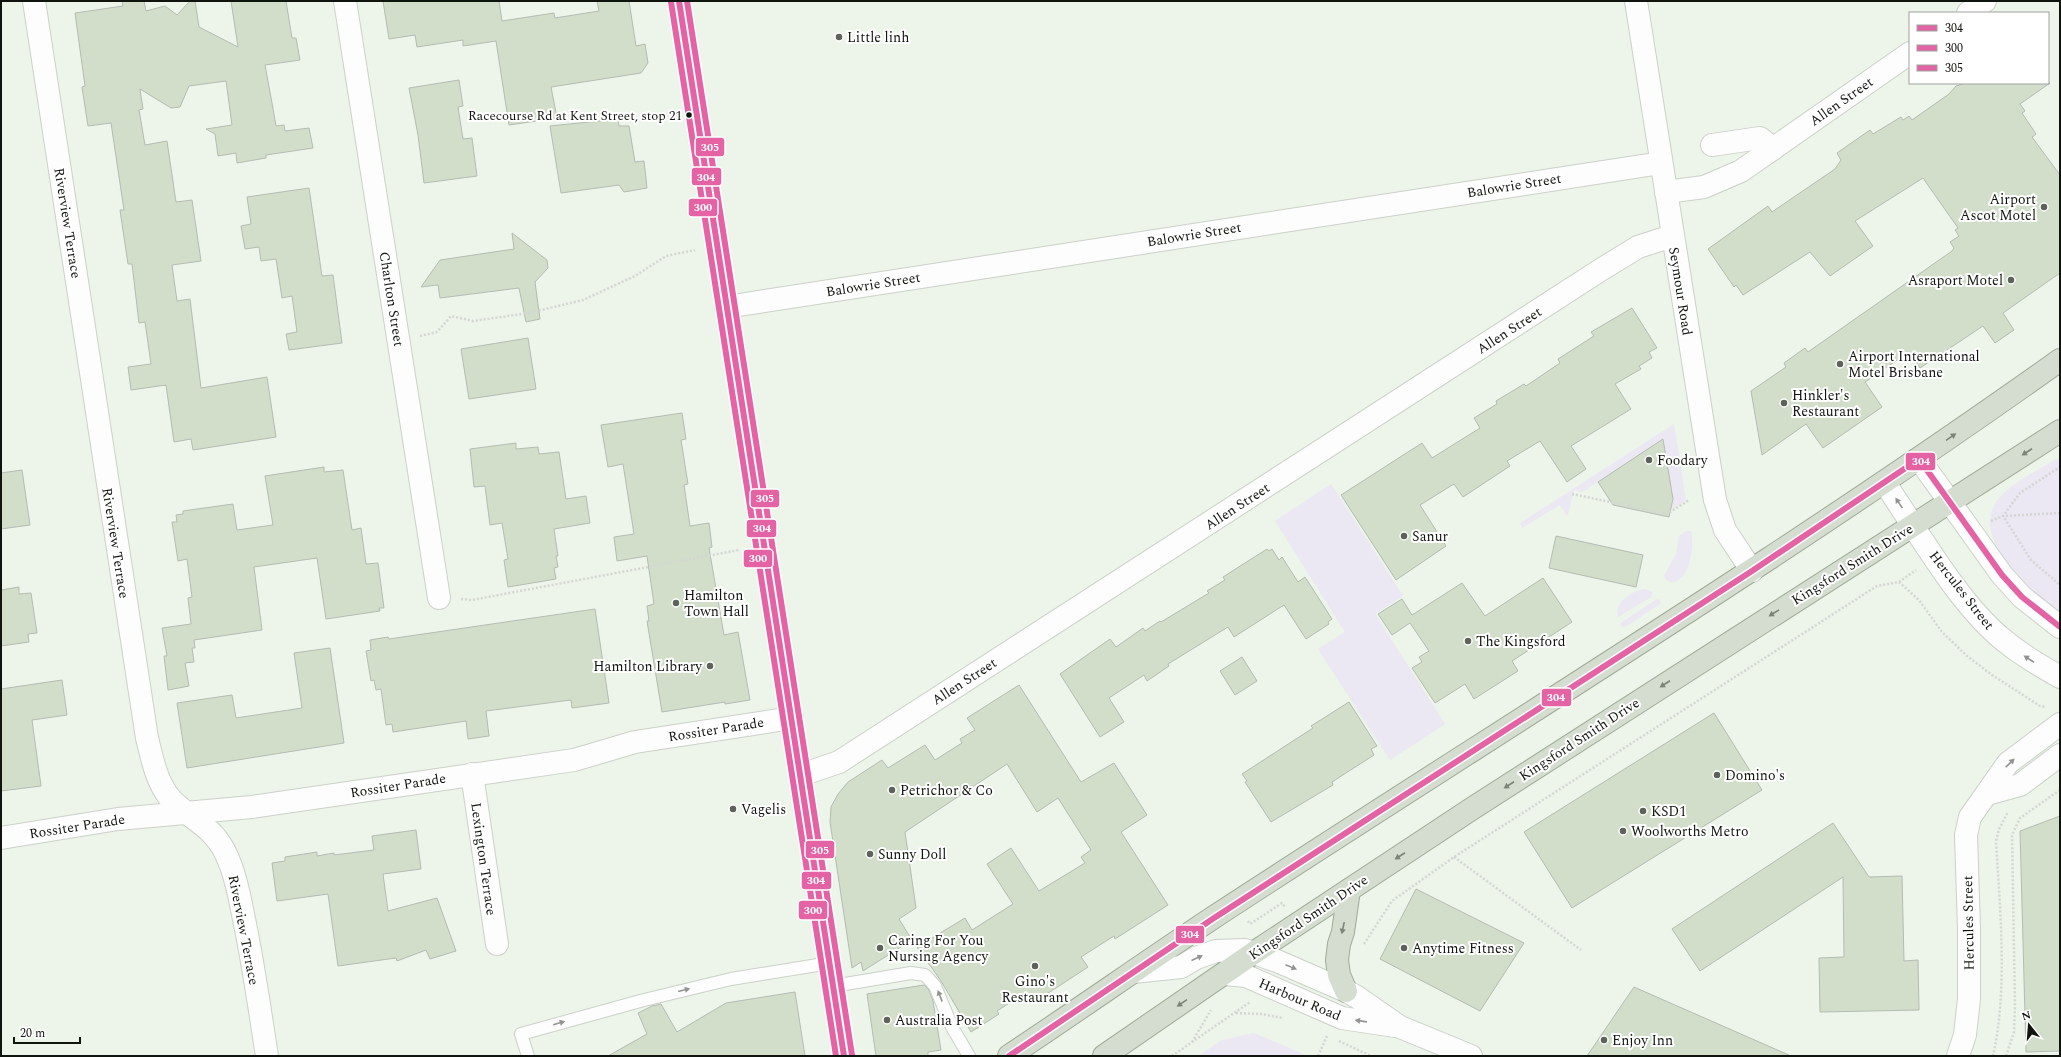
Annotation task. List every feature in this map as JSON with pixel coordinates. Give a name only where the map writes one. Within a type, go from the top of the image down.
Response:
[{"type":"highway","points":[[1010,1056],[1214,918],[1752,571],[1919,459],[2060,360]]},
{"type":"highway","name":"Kingsford Smith Drive","points":[[1104,1056],[1255,952],[1349,890],[1741,634],[2060,431]]},
{"type":"highway","points":[[1346,991],[1339,975],[1337,960],[1349,890]]},
{"type":"street","name":"Riverview Terrace","points":[[34,1],[143,718],[155,769],[161,785],[173,800],[206,826],[225,851],[232,868],[247,935],[267,1056]]},
{"type":"street","name":"Charlton Street","points":[[345,1],[439,598]]},
{"type":"street","points":[[679,1],[844,1056]]},
{"type":"street","name":"Seymour Road","points":[[1636,1],[1715,500],[1724,530],[1752,571]]},
{"type":"street","points":[[1969,12],[1985,1]]},
{"type":"street","name":"Allen Street","points":[[1666,192],[1695,188],[1716,183],[1741,171],[1909,54]]},
{"type":"street","points":[[1712,145],[1760,138],[1773,149]]},
{"type":"street","name":"Balowrie Street","points":[[726,307],[1661,162]]},
{"type":"street","name":"Allen Street","points":[[801,775],[839,762],[1602,269],[1638,247],[1672,236]]},
{"type":"street","points":[[1919,459],[2002,575],[2022,597],[2060,627]]},
{"type":"street","name":"Hercules Street","points":[[1884,482],[1944,571],[1985,622],[2019,652],[2060,677]]},
{"type":"street","name":"Hercules Street","points":[[1958,1056],[1965,1035],[1969,999],[1969,929],[1966,835],[1970,817],[2008,763],[2057,717]]},
{"type":"street","name":"Rossiter Parade","points":[[1,838],[118,819],[258,806],[574,760],[635,742],[792,718]]},
{"type":"street","points":[[1987,794],[2020,785],[2060,756]]},
{"type":"street","name":"Lexington Terrace","points":[[472,774],[497,944]]},
{"type":"street","name":"Harbour Road","points":[[1133,972],[1181,967],[1202,956],[1222,950],[1245,950],[1255,952],[1346,991],[1400,1027],[1470,1056]]},
{"type":"street","name":"Harbour Road","points":[[1225,974],[1246,976],[1342,1018],[1400,1027]]},
{"type":"lane","points":[[528,1056],[521,1034],[644,1000],[731,979],[830,963]]},
{"type":"lane","points":[[833,986],[907,974],[925,975],[935,986],[952,1027],[969,1056]]},
{"type":"path","points":[[398,340],[437,332],[451,316],[473,321],[529,313],[583,300],[635,276],[666,256],[717,245]]},
{"type":"path","points":[[2003,516],[2020,493],[2060,467]]},
{"type":"path","points":[[1572,494],[1667,514],[1689,500]]},
{"type":"path","points":[[1628,506],[1629,501]]},
{"type":"path","points":[[1990,521],[2003,516],[2060,513]]},
{"type":"path","points":[[2003,516],[2031,560],[2060,585]]},
{"type":"path","points":[[439,598],[472,600],[739,550]]},
{"type":"path","points":[[1360,949],[1392,901],[1454,857],[1877,586],[1899,582],[1909,575]]},
{"type":"path","points":[[1899,582],[1919,600],[1942,632],[1967,656],[1992,675],[2057,717]]},
{"type":"path","points":[[2006,1056],[2014,1032],[2015,1005],[2012,835],[2020,818],[2060,790]]},
{"type":"path","points":[[1993,1056],[2002,996],[1996,841],[1999,829],[2010,810]]},
{"type":"path","points":[[1454,857],[1581,950]]},
{"type":"path","points":[[1246,917],[1250,924],[1282,902],[1287,910]]},
{"type":"path","points":[[1172,1056],[1236,1014],[1255,998]]},
{"type":"path","points":[[1236,1014],[1262,1014],[1289,1021]]},
{"type":"path","points":[[1321,1034],[1371,1056]]},
{"type":"path","points":[[1318,1056],[1327,1036]]},
{"type":"shaded area","points":[[1674,424],[1686,500],[1671,510],[1673,499],[1663,439],[1582,492],[1574,490],[1567,516],[1560,505],[1522,528],[1520,523]]},
{"type":"shaded area","points":[[2060,457],[2060,613],[2018,577],[2005,561],[1995,544],[1990,528],[1992,511],[2001,496],[2021,480]]},
{"type":"shaded area","points":[[1331,484],[1403,596],[1375,614],[1445,724],[1390,760],[1318,649],[1345,632],[1275,521]]},
{"type":"shaded area","points":[[1686,531],[1691,531],[1692,535],[1692,548],[1689,564],[1682,577],[1677,581],[1670,582],[1666,580],[1664,576],[1676,554],[1679,536]]},
{"type":"shaded area","points":[[1645,589],[1652,592],[1651,597],[1618,617],[1618,607],[1621,602],[1635,592]]},
{"type":"shaded area","points":[[1657,599],[1660,600],[1660,604],[1625,627],[1621,626],[1621,623]]},
{"type":"shaded area","points":[[1254,1033],[1308,1056],[1198,1056],[1222,1040]]},
{"type":"building","points":[[122,1],[144,1],[146,11],[165,6],[177,15],[190,1],[195,1],[199,27],[238,47],[231,1],[286,1],[292,38],[296,38],[300,60],[265,65],[276,126],[284,125],[285,131],[309,128],[313,148],[266,155],[266,158],[237,163],[236,153],[218,156],[215,134],[206,129],[232,125],[226,81],[189,86],[180,107],[171,108],[140,89],[143,109],[139,110],[145,145],[167,141],[176,202],[192,200],[201,261],[172,265],[177,301],[190,299],[201,388],[267,377],[276,437],[193,450],[191,439],[174,442],[166,385],[131,390],[128,367],[151,364],[145,322],[139,323],[132,264],[128,264],[120,210],[124,210],[111,123],[88,126],[82,87],[85,86],[75,13],[123,6]]},
{"type":"building","points":[[383,1],[499,1],[502,21],[554,13],[555,18],[599,11],[597,1],[629,1],[636,46],[645,44],[648,63],[641,73],[551,87],[557,118],[509,125],[496,41],[463,46],[463,40],[417,47],[415,35],[389,39]]},
{"type":"building","points":[[459,80],[463,106],[458,107],[463,139],[472,138],[477,176],[424,183],[418,135],[409,88]]},
{"type":"building","points":[[1962,84],[2049,84],[2020,104],[2025,111],[2022,113],[2036,134],[2032,137],[2060,175],[2060,273],[2003,313],[2014,330],[1995,343],[1983,326],[1920,368],[1909,352],[1865,382],[1882,407],[1823,448],[1806,424],[1762,455],[1751,391],[1786,367],[1784,363],[1805,348],[1808,352],[1952,251],[1954,248],[1950,242],[1959,236],[1955,230],[1958,228],[1923,178],[1855,221],[1873,246],[1830,276],[1810,252],[1743,295],[1736,285],[1734,287],[1708,249],[1768,206],[1772,212],[1835,169],[1841,160],[1837,153],[1870,130],[1873,134],[1901,117],[1903,120],[1909,116],[1912,120],[1949,94],[1956,86]]},
{"type":"building","points":[[618,119],[619,126],[629,126],[635,162],[644,161],[647,188],[624,192],[619,185],[561,193],[550,126]]},
{"type":"building","points":[[309,188],[322,276],[333,275],[342,343],[289,350],[286,334],[297,332],[292,296],[282,298],[276,259],[261,261],[259,247],[245,249],[241,226],[251,224],[247,197]]},
{"type":"building","points":[[512,233],[547,260],[548,268],[535,282],[540,319],[526,322],[519,288],[440,298],[438,285],[421,287],[440,260],[514,249]]},
{"type":"building","points":[[1632,308],[1657,348],[1649,352],[1652,358],[1639,366],[1641,369],[1615,384],[1631,409],[1571,446],[1586,469],[1567,482],[1540,441],[1507,461],[1510,466],[1463,497],[1454,484],[1420,505],[1446,546],[1396,580],[1341,495],[1422,443],[1432,458],[1480,428],[1474,418],[1497,404],[1496,401],[1524,384],[1526,386],[1560,363],[1558,359],[1594,336],[1591,332]]},
{"type":"building","points":[[528,338],[536,389],[469,399],[461,349]]},
{"type":"building","points":[[682,413],[686,439],[681,440],[688,484],[684,485],[690,526],[709,523],[712,547],[709,548],[724,635],[738,632],[750,700],[725,704],[725,702],[662,712],[647,621],[649,621],[647,606],[654,604],[647,556],[617,561],[614,537],[634,534],[623,464],[608,467],[601,425]]},
{"type":"building","name":"Foodary","points":[[1663,439],[1673,499],[1669,517],[1613,505],[1598,482]]},
{"type":"building","points":[[516,443],[516,449],[538,447],[539,454],[559,452],[566,499],[586,496],[590,523],[554,529],[558,556],[556,556],[558,567],[554,568],[556,579],[508,587],[504,560],[508,559],[502,523],[490,525],[485,486],[474,487],[470,449]]},
{"type":"building","points":[[324,467],[324,472],[343,470],[352,530],[361,528],[366,564],[378,563],[384,608],[379,608],[380,611],[326,619],[317,558],[254,567],[262,630],[194,640],[195,648],[192,648],[194,662],[185,663],[189,686],[168,690],[164,656],[167,656],[162,628],[191,624],[188,598],[192,597],[187,559],[178,561],[172,522],[177,522],[176,515],[183,514],[183,511],[233,504],[237,530],[273,525],[265,476]]},
{"type":"building","points":[[22,470],[30,525],[1,529],[1,473]]},
{"type":"building","points":[[1556,536],[1643,555],[1636,587],[1549,568]]},
{"type":"building","points":[[1267,549],[1269,551],[1272,549],[1279,560],[1282,557],[1298,582],[1305,577],[1332,619],[1328,622],[1329,624],[1306,639],[1284,605],[1234,637],[1228,627],[1168,664],[1169,666],[1147,681],[1144,675],[1109,698],[1124,722],[1100,737],[1060,674],[1110,639],[1116,647],[1143,628],[1145,631],[1160,621],[1161,622],[1209,593],[1207,591],[1225,580],[1223,577]]},
{"type":"building","points":[[1543,578],[1572,622],[1512,661],[1518,671],[1474,699],[1465,684],[1435,703],[1412,668],[1422,662],[1419,657],[1429,651],[1410,623],[1392,635],[1378,614],[1402,599],[1412,615],[1462,583],[1485,616]]},
{"type":"building","points":[[19,587],[19,594],[31,593],[37,633],[28,634],[29,642],[1,646],[1,590]]},
{"type":"building","points":[[595,609],[609,703],[572,708],[571,700],[486,711],[489,736],[468,739],[466,721],[393,732],[392,724],[386,725],[381,689],[376,690],[374,680],[371,681],[366,651],[371,650],[370,640],[388,637],[389,639]]},
{"type":"building","points":[[330,648],[344,743],[187,768],[177,703],[232,695],[236,718],[302,708],[294,653]]},
{"type":"building","points":[[1242,657],[1257,681],[1235,695],[1220,671]]},
{"type":"building","points":[[62,680],[67,715],[32,720],[41,786],[1,791],[1,689]]},
{"type":"building","points":[[1019,685],[1081,782],[1114,763],[1147,815],[1121,832],[1168,905],[1115,939],[1114,936],[1081,957],[1088,967],[1033,1003],[1026,992],[997,1011],[999,1014],[971,1032],[941,981],[917,947],[965,918],[972,930],[1013,904],[987,864],[1011,848],[1039,891],[1085,863],[1081,857],[1091,850],[1058,798],[1037,812],[1007,764],[905,832],[916,908],[899,919],[912,940],[863,971],[861,962],[852,968],[830,822],[831,807],[838,794],[848,782],[882,760],[888,768],[925,745],[935,760],[962,743],[960,739],[975,730],[967,718]]},
{"type":"building","points":[[1349,702],[1377,746],[1371,749],[1374,755],[1332,782],[1333,785],[1271,822],[1245,782],[1247,781],[1242,774],[1313,728],[1311,726]]},
{"type":"building","name":"KSD1","points":[[1714,713],[1762,790],[1572,908],[1524,832]]},
{"type":"building","points":[[2060,816],[2060,1051],[2026,1052],[2020,831]]},
{"type":"building","points":[[1833,823],[1869,877],[1902,876],[1904,961],[1918,960],[1919,1010],[1820,1012],[1819,958],[1844,957],[1843,877],[1700,971],[1672,929]]},
{"type":"building","points":[[416,830],[421,869],[383,874],[388,911],[437,898],[456,951],[430,959],[426,950],[397,961],[396,958],[338,966],[328,894],[277,901],[272,863],[285,861],[285,857],[317,852],[317,856],[334,853],[334,855],[374,850],[372,836]]},
{"type":"building","points":[[1416,889],[1524,943],[1480,1011],[1380,959]]},
{"type":"building","points":[[924,985],[929,990],[933,1001],[941,1050],[928,1052],[928,1056],[876,1056],[867,994]]},
{"type":"building","points":[[1634,987],[1791,1056],[1587,1056]]},
{"type":"building","points":[[795,992],[805,1056],[608,1056],[647,1034],[638,1013],[652,1006],[661,1004],[677,1032],[726,1003]]},
{"type":"transit line","name":"304","points":[[679,1],[844,1056]]},
{"type":"transit line","name":"305","points":[[687,1],[852,1055]]},
{"type":"transit line","name":"300","points":[[671,2],[836,1056]]},
{"type":"transit line","name":"304","points":[[1009,1056],[1214,918],[1752,571],[1919,459],[2002,575],[2022,597],[2060,627]]},
{"type":"place","name":"Little linh","points":[[839,37]]},
{"type":"place","name":"Racecourse Rd at Kent Street, stop 21","points":[[689,115]]},
{"type":"place","name":"Airport Ascot Motel","points":[[2044,207]]},
{"type":"place","name":"Asraport Motel","points":[[2011,280]]},
{"type":"place","name":"Airport International Motel Brisbane","points":[[1840,364]]},
{"type":"place","name":"Hinkler's Restaurant","points":[[1784,403]]},
{"type":"place","name":"Foodary","points":[[1649,460]]},
{"type":"place","name":"Sanur","points":[[1404,536]]},
{"type":"place","name":"Hamilton Town Hall","points":[[676,603]]},
{"type":"place","name":"The Kingsford","points":[[1468,641]]},
{"type":"place","name":"Hamilton Library","points":[[710,666]]},
{"type":"place","name":"Domino's","points":[[1717,775]]},
{"type":"place","name":"Petrichor & Co","points":[[892,790]]},
{"type":"place","name":"Vagelis","points":[[733,809]]},
{"type":"place","name":"KSD1","points":[[1643,811]]},
{"type":"place","name":"Woolworths Metro","points":[[1623,831]]},
{"type":"place","name":"Sunny Doll","points":[[870,854]]},
{"type":"place","name":"Caring For You Nursing Agency","points":[[880,948]]},
{"type":"place","name":"Anytime Fitness","points":[[1404,948]]},
{"type":"place","name":"Gino's Restaurant","points":[[1035,966]]},
{"type":"place","name":"Australia Post","points":[[887,1020]]},
{"type":"place","name":"Enjoy Inn","points":[[1604,1040]]}]
